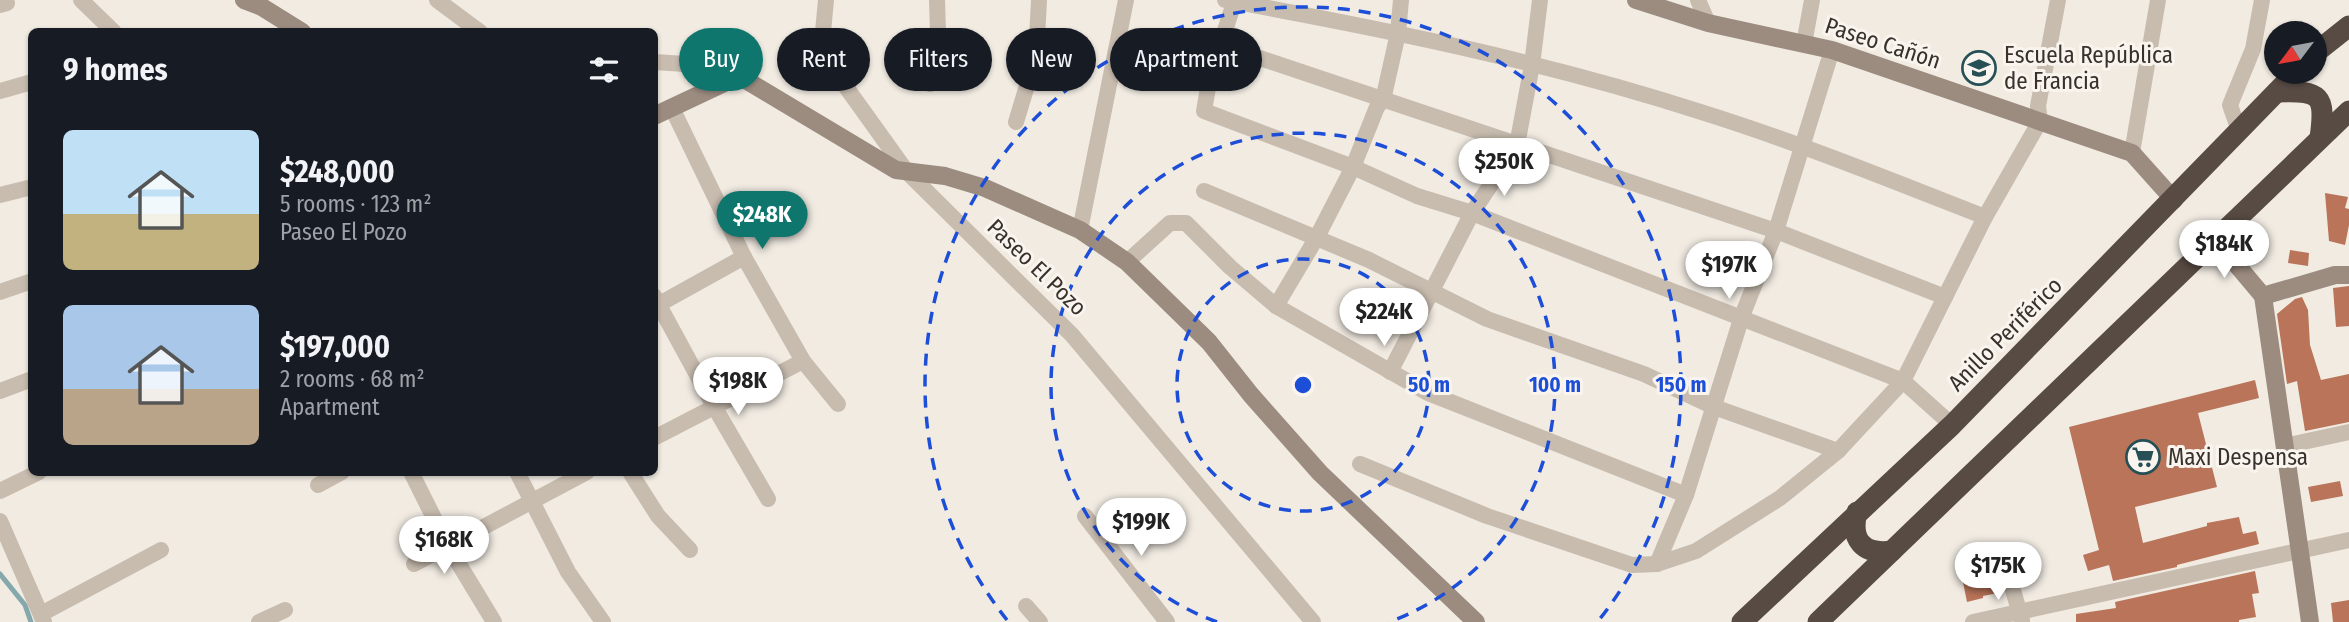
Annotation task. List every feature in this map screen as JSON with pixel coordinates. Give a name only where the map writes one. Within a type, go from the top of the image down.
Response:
[{"type":"highway","points":[[2328,43],[2349,26]]},
{"type":"highway","name":"Anillo Periférico","points":[[1742,622],[1952,425],[2285,84]]},
{"type":"highway","points":[[2277,92],[2303,91],[2314,95],[2324,112],[2320,138]]},
{"type":"highway","points":[[1818,622],[2349,111]]},
{"type":"highway","points":[[1857,512],[1854,526],[1857,538],[1866,549],[1878,553],[1892,551]]},
{"type":"street","points":[[81,0],[110,28]]},
{"type":"street","points":[[244,0],[262,7],[296,28]]},
{"type":"street","points":[[437,0],[475,28]]},
{"type":"street","points":[[826,0],[823,33],[846,87],[908,172],[945,176],[985,188],[1080,230],[1127,262],[1209,342],[1320,473],[1476,622]]},
{"type":"street","points":[[937,0],[938,28]]},
{"type":"street","points":[[1016,122],[1036,56],[1039,0]]},
{"type":"street","points":[[1080,230],[1126,0]]},
{"type":"street","points":[[1276,306],[1317,237],[1353,167],[1377,107],[1383,100],[1398,33],[1401,0]]},
{"type":"street","points":[[1390,372],[1472,212],[1517,145],[1532,65],[1540,0]]},
{"type":"street","name":"Paseo Cañón","points":[[1636,0],[1708,23],[1832,50],[2132,153],[2174,200]]},
{"type":"street","points":[[1698,0],[1708,23]]},
{"type":"street","points":[[1804,44],[1812,0]]},
{"type":"street","points":[[1360,464],[1487,516],[1632,565],[1657,564],[1696,551],[1780,498],[1838,452],[1903,381],[1985,217],[2040,121],[2038,106],[2058,0]]},
{"type":"street","points":[[2132,153],[2158,0]]},
{"type":"street","points":[[2239,131],[2230,105],[2253,49],[2262,0]]},
{"type":"street","points":[[1224,28],[1231,1],[1398,33],[1532,65],[1699,111],[1802,145],[1985,217]]},
{"type":"street","points":[[1657,564],[1686,495],[1742,316],[1776,231],[1832,50]]},
{"type":"street","points":[[1262,59],[1776,231],[1945,297]]},
{"type":"street","points":[[658,61],[679,63]]},
{"type":"street","points":[[0,91],[28,83]]},
{"type":"street","name":"Paseo El Pozo","points":[[763,90],[896,170],[908,172],[1072,335],[1313,622]]},
{"type":"street","points":[[658,114],[707,91]]},
{"type":"street","points":[[1207,91],[1204,111],[1353,167],[1417,195],[1472,212],[1742,316],[1903,381],[1952,425]]},
{"type":"street","points":[[672,108],[744,257],[803,361],[838,404]]},
{"type":"street","points":[[0,195],[28,188]]},
{"type":"street","points":[[1204,191],[1317,237],[1487,319],[1644,374],[1714,407],[1838,452]]},
{"type":"street","points":[[1127,262],[1170,223],[1186,223],[1230,267],[1276,306],[1428,393],[1686,495]]},
{"type":"street","points":[[2215,239],[2263,296],[2310,622]]},
{"type":"street","points":[[658,302],[744,257]]},
{"type":"street","points":[[2263,296],[2335,275],[2349,275]]},
{"type":"street","points":[[0,292],[28,282]]},
{"type":"street","points":[[658,307],[768,499]]},
{"type":"street","points":[[658,436],[803,361]]},
{"type":"street","points":[[0,391],[28,380]]},
{"type":"street","points":[[2284,446],[2349,432]]},
{"type":"street","points":[[0,491],[31,476]]},
{"type":"street","points":[[318,485],[335,476]]},
{"type":"street","points":[[413,476],[447,546],[494,622]]},
{"type":"street","points":[[519,476],[568,572],[603,622]]},
{"type":"street","points":[[414,564],[580,476]]},
{"type":"street","points":[[633,476],[658,516],[690,550]]},
{"type":"street","points":[[1085,516],[1167,622]]},
{"type":"street","points":[[0,521],[42,618],[161,550]]},
{"type":"street","points":[[1973,622],[2021,617],[2349,540]]},
{"type":"street","points":[[2008,573],[2021,617]]},
{"type":"street","points":[[1026,606],[1040,622]]},
{"type":"street","points":[[259,622],[285,610]]},
{"type":"building","points":[[2325,193],[2348,197],[2345,208],[2349,209],[2349,225],[2345,245],[2329,241]]},
{"type":"building","points":[[2290,250],[2309,253],[2308,266],[2288,263]]},
{"type":"building","points":[[2349,286],[2349,326],[2336,327],[2333,288]]},
{"type":"building","points":[[2302,297],[2308,310],[2310,345],[2321,380],[2349,374],[2349,422],[2305,431],[2297,381],[2287,384],[2277,314],[2295,299]]},
{"type":"building","name":"Maxi Despensa","points":[[2255,380],[2259,398],[2198,413],[2217,487],[2135,507],[2143,543],[2207,526],[2207,523],[2239,517],[2243,534],[2256,531],[2259,544],[2177,567],[2113,581],[2109,565],[2088,571],[2083,555],[2099,550],[2069,427]]},
{"type":"building","points":[[2340,481],[2343,496],[2311,502],[2308,487]]},
{"type":"building","points":[[1998,571],[2003,592],[1967,602],[1962,577]]},
{"type":"building","points":[[2255,571],[2259,593],[2252,594],[2256,617],[2239,622],[2076,622],[2076,614],[2116,608],[2115,602]]},
{"type":"building","points":[[2349,600],[2349,622],[2333,622],[2331,603]]},
{"type":"waterway","points":[[0,574],[25,605],[31,622]]},
{"type":"place","name":"Escuela República de Francia","points":[[1979,68]]},
{"type":"place","name":"Maxi Despensa","points":[[2143,457]]}]
